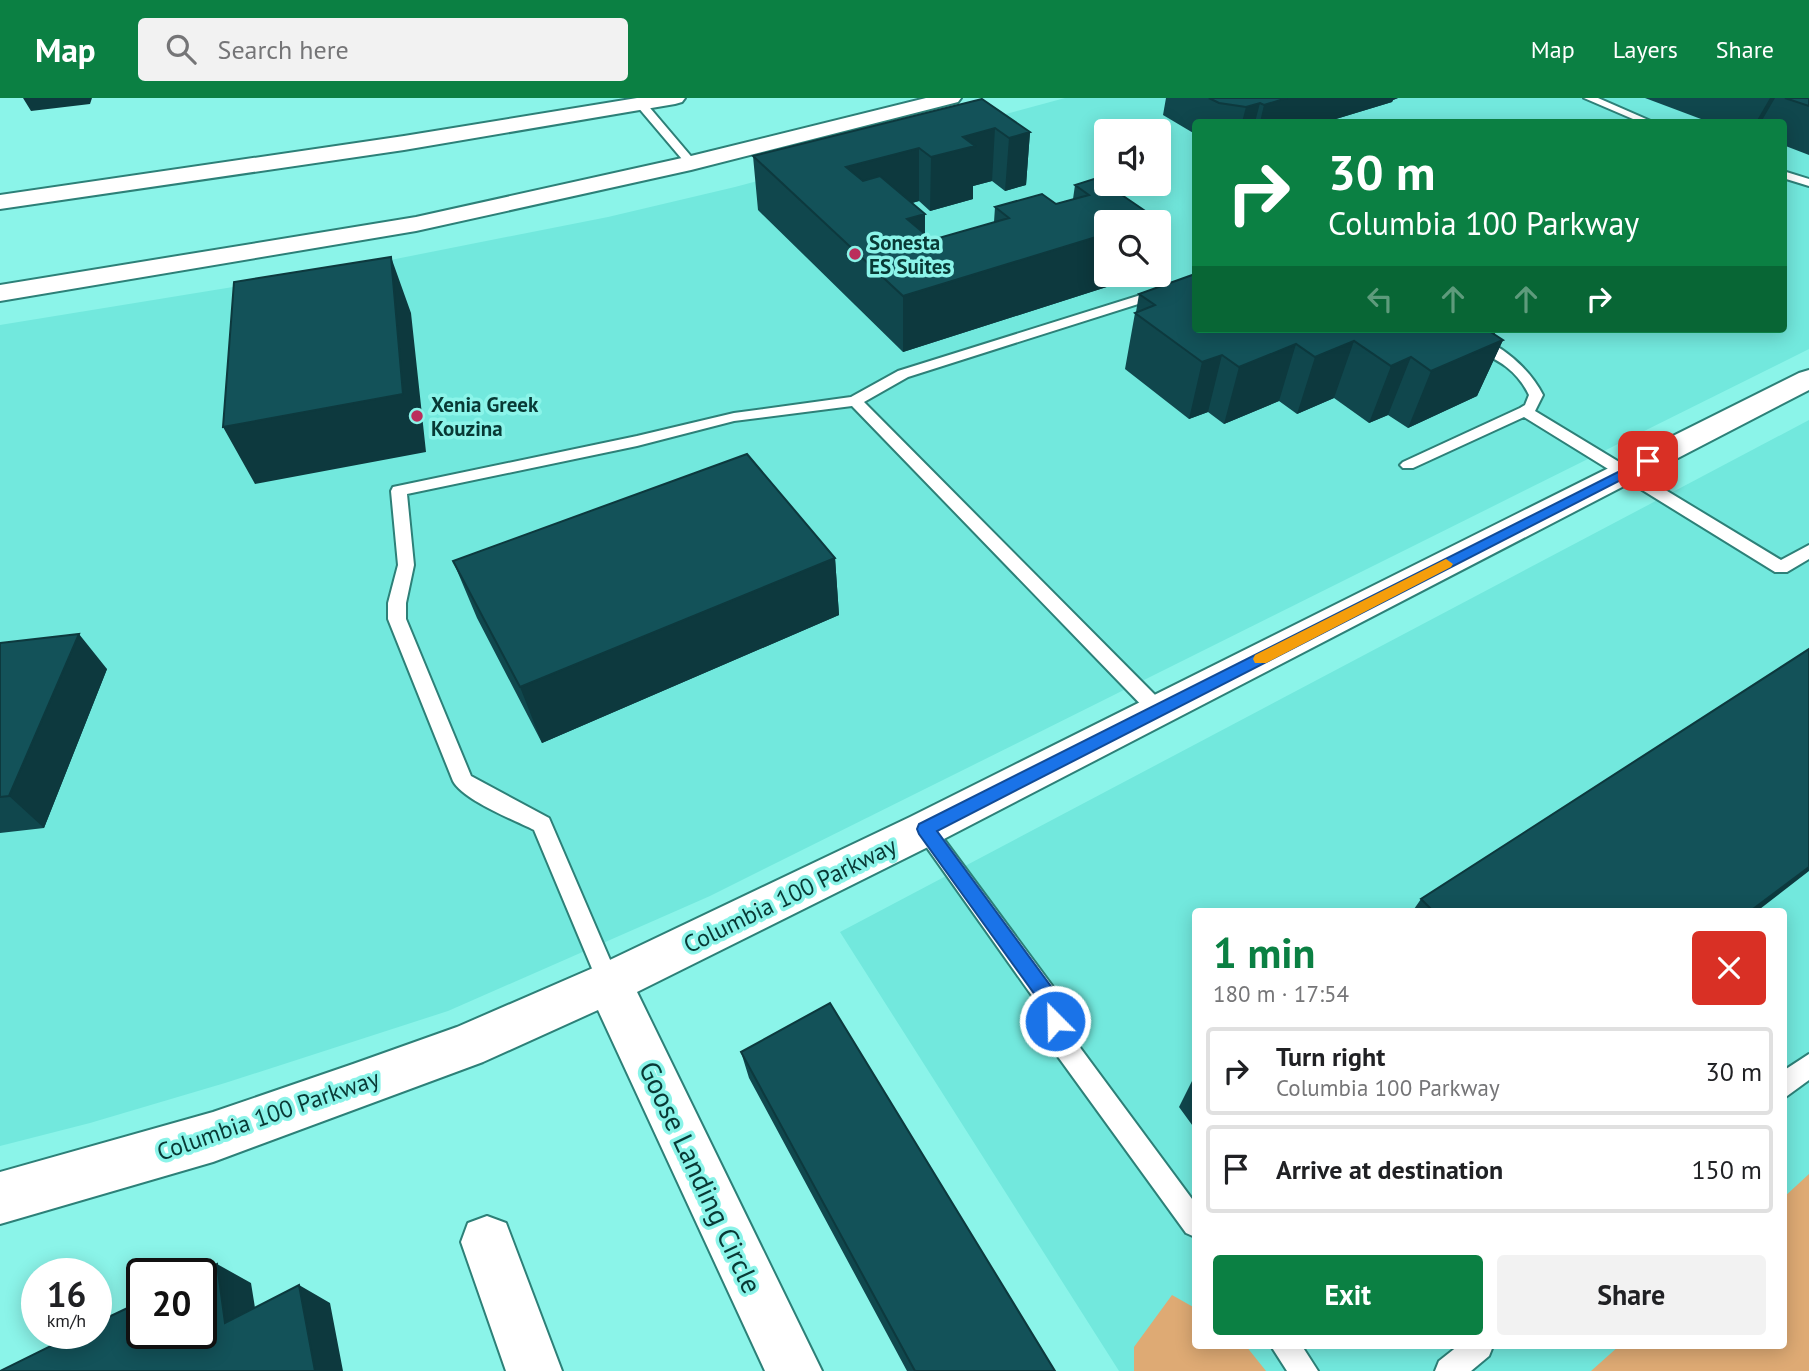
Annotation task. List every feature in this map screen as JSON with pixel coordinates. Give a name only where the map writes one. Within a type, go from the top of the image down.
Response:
[{"type":"main road","points":[[0,214],[675,98]]},
{"type":"main road","points":[[0,293],[416,224],[691,163],[951,98]]},
{"type":"main road","points":[[0,202],[404,143]]},
{"type":"main road","name":"Columbia 100 Parkway","points":[[0,1198],[213,1136],[353,1088],[466,1045],[609,983],[925,829],[1809,379]]},
{"type":"main road","name":"Goose Landing Circle","points":[[609,983],[794,1371]]},
{"type":"main road","points":[[487,1242],[534,1371]]},
{"type":"lane","points":[[1589,98],[1641,119]]},
{"type":"lane","points":[[641,104],[691,163]]},
{"type":"lane","points":[[1787,175],[1809,183]]},
{"type":"lane","points":[[609,983],[542,824],[488,797],[463,781],[397,619],[397,603],[406,565],[399,491],[637,441],[734,417],[855,401],[903,374],[1192,283]]},
{"type":"lane","points":[[1408,465],[1531,408],[1536,395],[1531,381],[1520,370],[1458,333]]},
{"type":"lane","points":[[855,401],[1159,711]]},
{"type":"lane","points":[[1525,411],[1781,568],[1809,551]]},
{"type":"lane","points":[[925,829],[1051,1003],[1059,1039],[1192,1220]]},
{"type":"lane","points":[[1787,1084],[1809,1065]]},
{"type":"lane","points":[[1287,1349],[1304,1371]]},
{"type":"lane","points":[[1449,1371],[1475,1349]]},
{"type":"shaded area","points":[[1065,98],[1809,98],[1809,349],[710,896],[448,1011],[225,1083],[90,1123],[0,1146],[0,325],[350,268],[608,217],[735,187]]},
{"type":"shaded area","points":[[1809,420],[1809,1371],[1119,1371],[840,932]]},
{"type":"shaded area","points":[[1809,1174],[1809,1371],[1591,1371],[1616,1349],[1787,1349],[1787,1194]]},
{"type":"shaded area","points":[[1172,1295],[1192,1306],[1192,1349],[1248,1349],[1266,1371],[1134,1371],[1134,1347]]},
{"type":"building","points":[[1209,98],[1287,98],[1246,107],[1219,103]]},
{"type":"building","points":[[1785,98],[1809,98],[1809,106]]},
{"type":"building","points":[[982,99],[1030,132],[1009,138],[995,128],[963,137],[975,146],[931,157],[919,148],[846,167],[863,181],[880,176],[925,214],[907,219],[932,240],[1009,218],[995,207],[1042,194],[1056,204],[1089,195],[1075,185],[1094,179],[1094,196],[1123,196],[1144,210],[1094,210],[1094,238],[903,296],[753,156]]},
{"type":"building","points":[[391,257],[403,394],[223,427],[234,282]]},
{"type":"building","points":[[1192,275],[1192,333],[1492,333],[1503,340],[1431,371],[1411,357],[1391,366],[1354,341],[1315,357],[1296,344],[1239,367],[1222,355],[1202,362],[1135,313],[1155,305],[1139,294],[1159,287],[1171,287],[1171,283]]},
{"type":"building","points":[[747,454],[835,558],[520,687],[453,561]]},
{"type":"building","points":[[79,634],[9,796],[0,797],[0,643]]},
{"type":"building","points":[[1809,649],[1809,867],[1754,908],[1430,908],[1421,899]]},
{"type":"building","points":[[830,1003],[1055,1371],[915,1371],[741,1052]]},
{"type":"building","points":[[217,1264],[225,1323],[299,1285],[315,1371],[0,1371],[45,1349],[112,1349],[112,1315],[126,1309],[126,1349],[217,1349]]},
{"type":"slow traffic","points":[[1260,659],[1446,564]]},
{"type":"place","name":"Sonesta ES Suites","points":[[855,254]]},
{"type":"place","name":"Xenia Greek Kouzina","points":[[417,416]]},
{"type":"route","points":[[1055,1021],[1051,1003],[925,829],[1648,461]]}]
